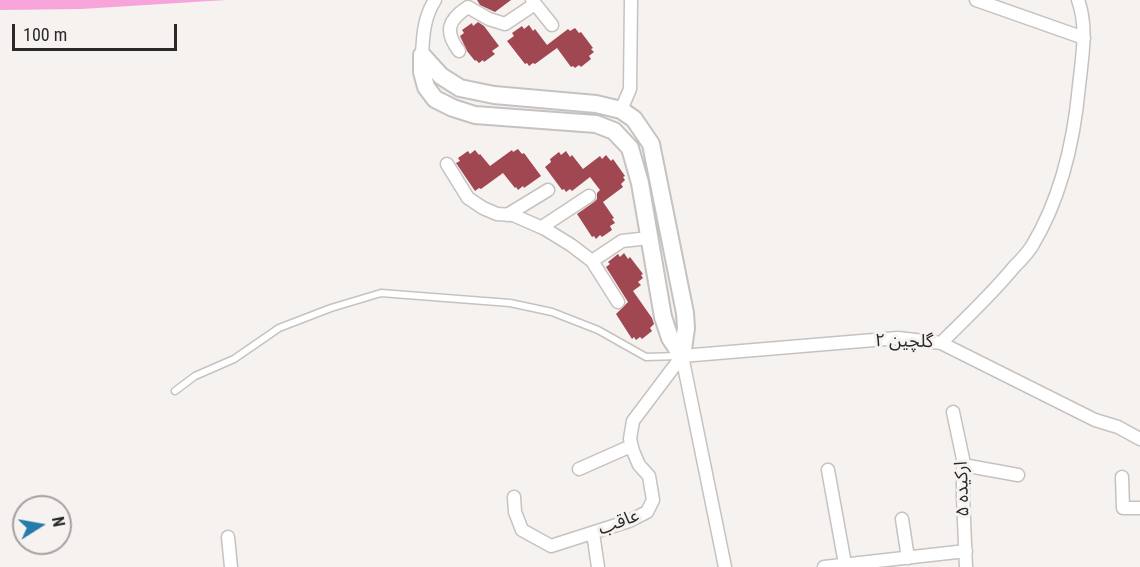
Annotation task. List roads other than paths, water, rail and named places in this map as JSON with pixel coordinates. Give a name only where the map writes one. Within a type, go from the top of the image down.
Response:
[{"type":"street","points":[[435,0],[424,28],[422,55],[422,72],[426,87],[435,99],[475,115],[596,124],[614,131],[630,148],[640,183],[663,318],[670,338],[682,356]]},
{"type":"street","points":[[621,110],[630,89],[631,0]]},
{"type":"street","points":[[976,0],[1084,38]]},
{"type":"street","points":[[941,343],[995,291],[1031,248],[1047,216],[1063,174],[1075,126],[1084,38],[1078,0]]},
{"type":"street","points":[[459,51],[451,39],[451,23],[457,14],[468,7],[489,19],[504,24],[533,2],[552,25]]},
{"type":"street","points":[[422,55],[441,76],[460,88],[494,95],[596,105],[621,110],[634,119],[651,144],[685,313],[686,328],[682,356],[725,567]]},
{"type":"street","points":[[447,164],[468,198],[497,214],[513,215],[542,227],[592,261],[618,302]]},
{"type":"street","points":[[640,183],[659,182]]},
{"type":"street","points":[[507,215],[548,190]]},
{"type":"street","points":[[542,227],[589,196]]},
{"type":"street","points":[[592,261],[622,242],[649,238]]},
{"type":"street","name":"گلچین ۲","points":[[682,356],[898,338],[941,343],[1095,420],[1118,427],[1139,438]]},
{"type":"street","points":[[579,469],[632,446],[630,440],[633,421],[682,356]]},
{"type":"street","name":"ارکیده ۵","points":[[953,411],[963,465],[966,567]]},
{"type":"street","name":"عاقب","points":[[514,497],[515,512],[522,530],[551,546],[629,521],[647,512],[654,500],[649,476],[639,465],[632,446]]},
{"type":"street","points":[[963,465],[1018,475]]},
{"type":"street","points":[[828,470],[845,564]]},
{"type":"street","points":[[1122,477],[1123,508],[1140,508]]},
{"type":"street","points":[[902,519],[908,558]]},
{"type":"street","points":[[593,533],[598,567]]},
{"type":"street","points":[[228,537],[231,567]]},
{"type":"street","points":[[824,567],[966,551]]},
{"type":"lane","points":[[175,391],[195,376],[234,359],[279,328],[331,308],[381,293],[510,303],[552,312],[589,326],[646,357],[682,356]]}]
